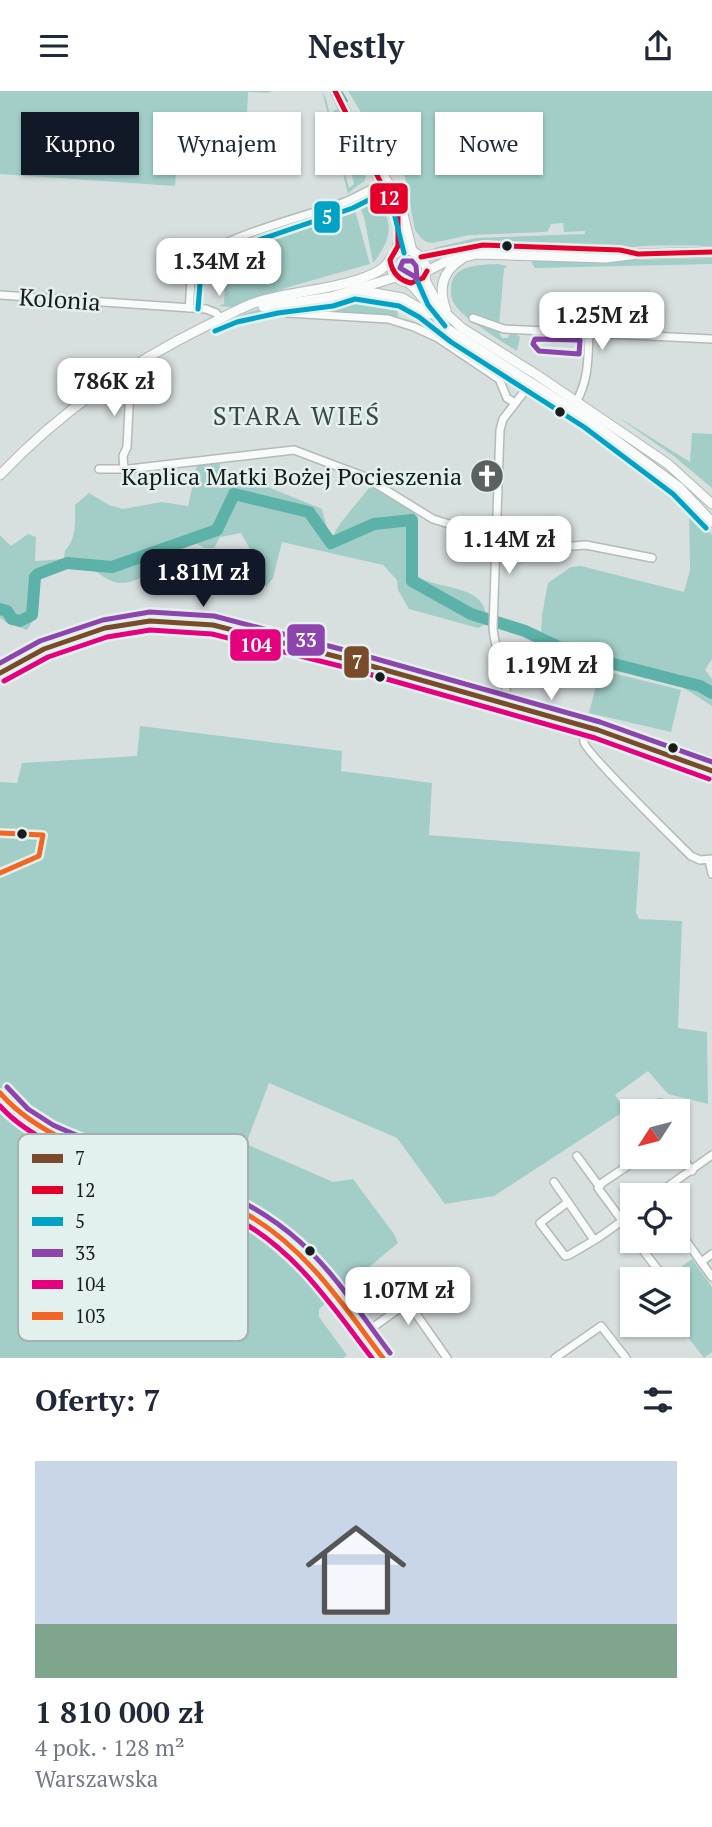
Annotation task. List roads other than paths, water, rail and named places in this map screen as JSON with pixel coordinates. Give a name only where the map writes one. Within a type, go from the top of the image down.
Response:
[{"type":"main road","points":[[335,91],[404,216],[412,251]]},
{"type":"main road","points":[[385,181],[398,217],[399,238],[391,269],[396,278]]},
{"type":"main road","points":[[421,257],[483,245],[620,250],[638,254]]},
{"type":"main road","points":[[0,475],[52,425],[131,367],[216,321],[258,302],[363,278],[381,269],[402,251],[412,251],[421,257],[436,301],[453,321],[673,468],[712,504]]},
{"type":"main road","points":[[409,283],[419,281],[426,273],[445,262],[466,256],[506,254],[606,258],[638,254],[712,252]]},
{"type":"main road","points":[[453,321],[442,299],[442,285],[448,271],[466,256]]},
{"type":"main road","points":[[234,314],[276,304],[331,297],[396,278],[409,283],[420,293],[434,317]]},
{"type":"main road","points":[[355,290],[402,298],[434,317],[446,328],[589,420],[690,497],[712,522]]},
{"type":"street","points":[[189,308],[193,271],[196,263],[205,254],[275,224],[342,203],[385,181]]},
{"type":"street","name":"Kolonia","points":[[0,295],[189,308],[203,310],[216,321]]},
{"type":"street","points":[[284,311],[388,319],[414,327],[438,338],[499,379],[507,397],[515,403]]},
{"type":"street","points":[[473,318],[504,329],[712,339]]},
{"type":"street","points":[[576,402],[586,383],[589,332]]},
{"type":"street","points":[[124,469],[131,367]]},
{"type":"street","points":[[506,704],[507,695],[493,628],[500,430],[503,419],[531,383]]},
{"type":"street","points":[[99,469],[218,461],[294,450],[363,476],[433,519],[459,527],[545,548],[586,545],[652,558]]},
{"type":"street","points":[[0,673],[44,649],[105,628],[150,621],[193,622],[245,632],[588,727],[712,771]]},
{"type":"street","points":[[588,727],[583,742],[591,753],[691,856],[710,860],[712,874]]},
{"type":"street","points":[[598,730],[633,735],[712,762]]},
{"type":"street","points":[[0,1093],[21,1115],[52,1134]]},
{"type":"street","points":[[674,1183],[712,1155]]},
{"type":"street","points":[[578,1156],[620,1218]]},
{"type":"street","points":[[599,1186],[624,1169]]},
{"type":"street","points":[[554,1182],[594,1240]]},
{"type":"street","points":[[568,1202],[540,1223],[563,1255],[569,1255],[620,1222]]},
{"type":"street","points":[[248,1216],[268,1227],[304,1257],[338,1294],[383,1358]]},
{"type":"street","points":[[690,1246],[712,1277]]},
{"type":"street","points":[[645,1253],[656,1267]]},
{"type":"street","points":[[701,1262],[712,1254]]},
{"type":"street","points":[[365,1333],[409,1304],[447,1358]]},
{"type":"street","points":[[555,1357],[601,1326],[626,1358]]},
{"type":"waterway","points":[[341,91],[347,101]]},
{"type":"waterway","points":[[0,609],[7,611],[12,619],[20,621],[32,615],[35,577],[67,563],[112,567],[217,530],[234,494],[309,512],[331,543],[374,524],[412,520],[412,581],[471,614],[525,631],[571,653],[700,686],[712,693]]},
{"type":"place","name":"Kaplica Matki Bożej Pocieszenia","points":[[487,476]]},
{"type":"district","name":"STARA WIEŚ","points":[[297,415]]}]
